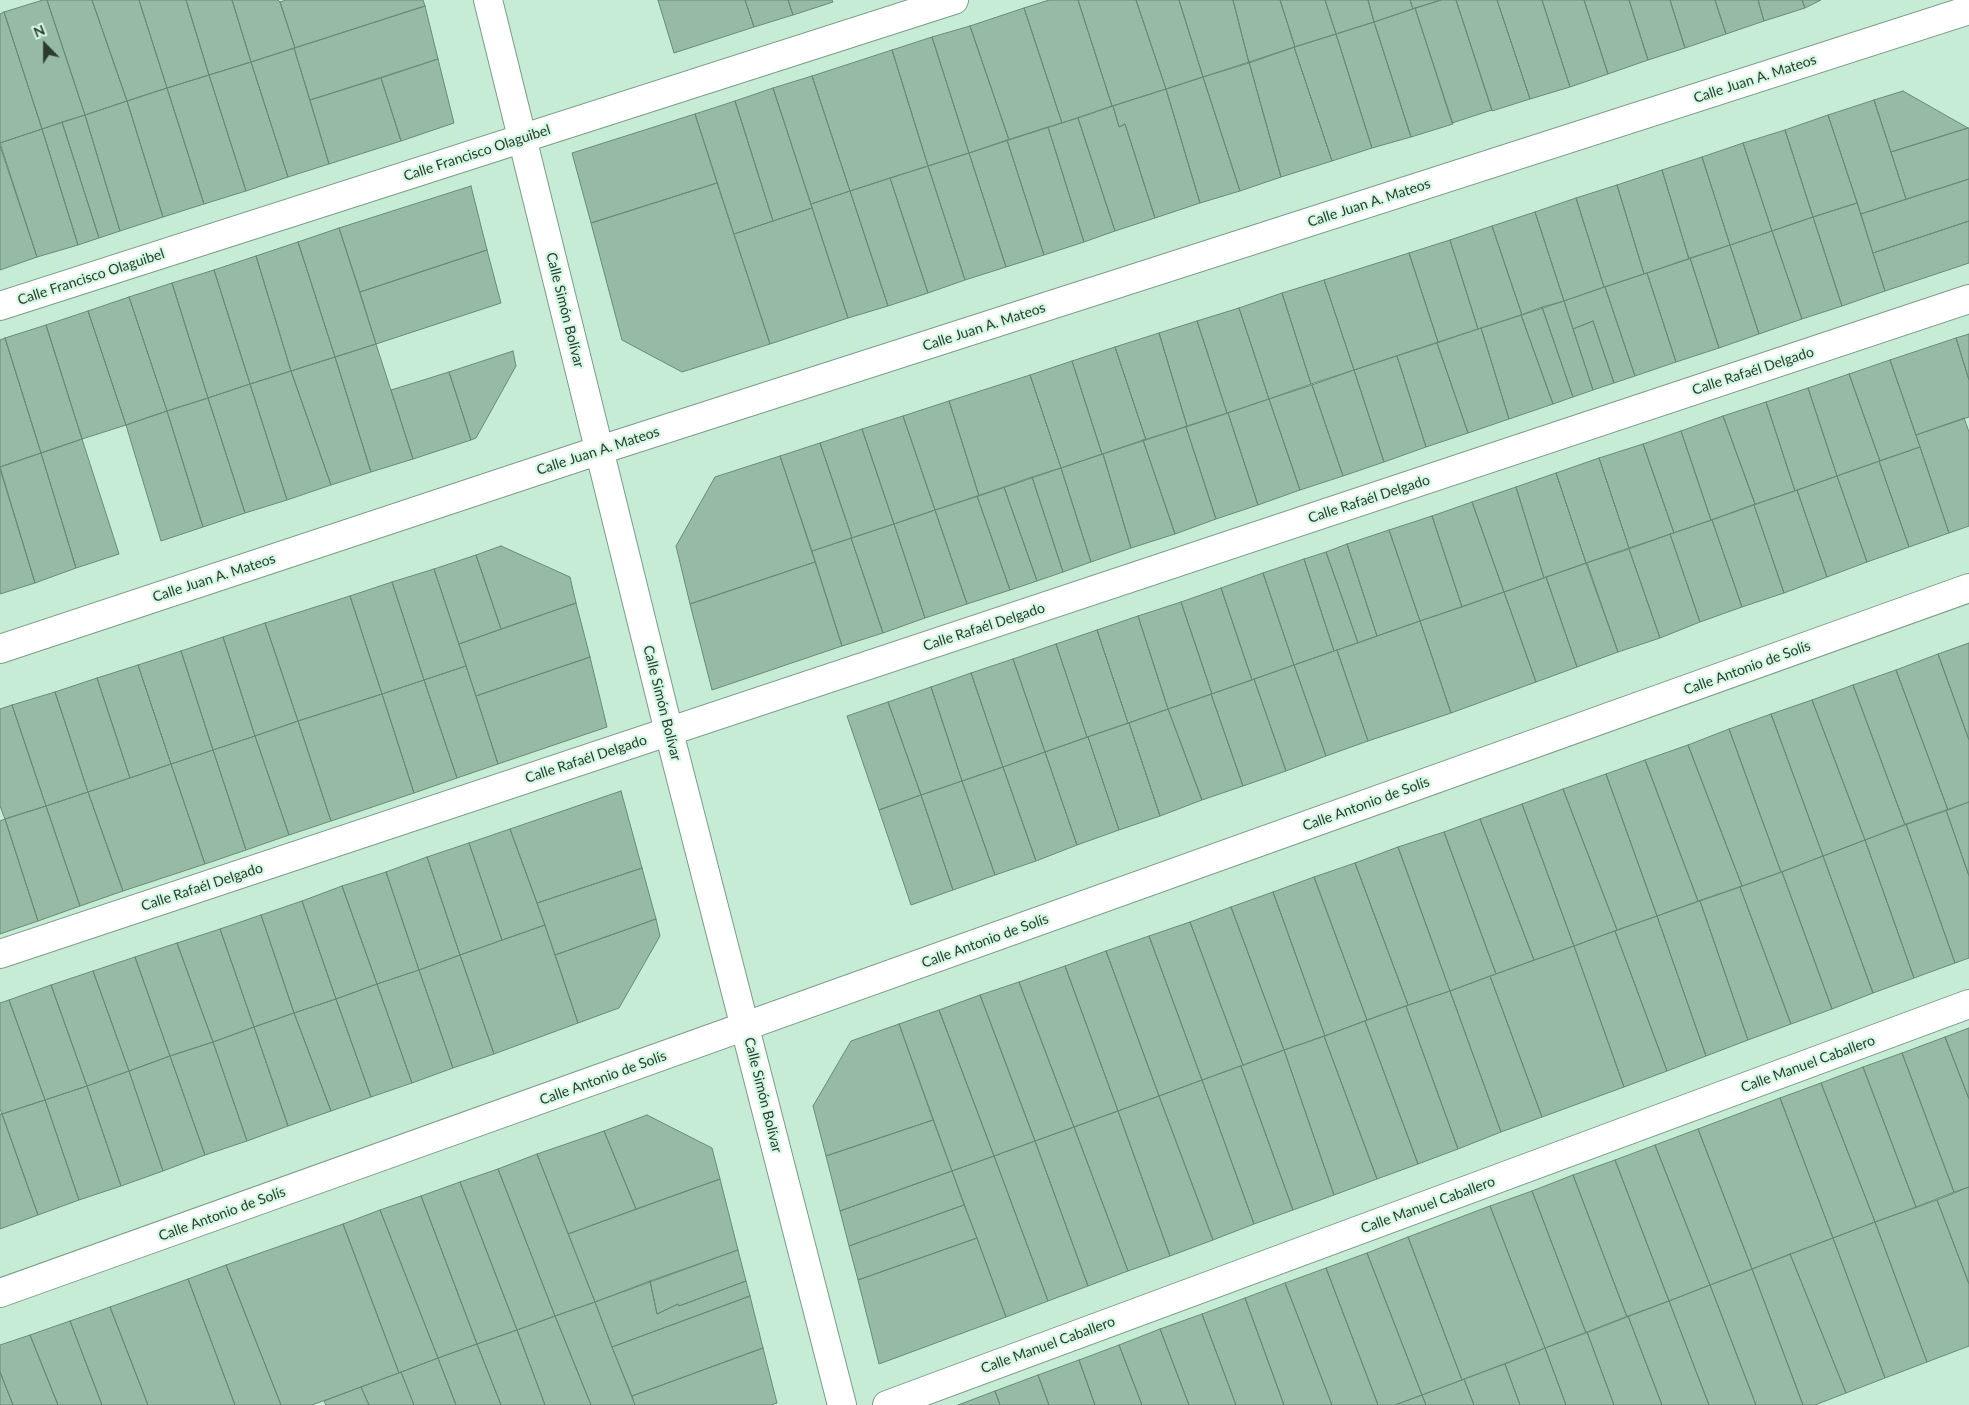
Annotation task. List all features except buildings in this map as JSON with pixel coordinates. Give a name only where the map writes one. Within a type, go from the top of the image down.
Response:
[{"type":"street","name":"Calle Simón Bolívar","points":[[488,0],[669,732],[842,1405]]},
{"type":"street","name":"Calle Francisco Olaguibel","points":[[0,306],[954,0]]},
{"type":"street","name":"Calle Juan A. Mateos","points":[[0,649],[600,450],[1969,10]]},
{"type":"street","name":"Calle Rafaél Delgado","points":[[0,954],[1969,299]]},
{"type":"street","name":"Calle Antonio de Solís","points":[[0,1293],[1969,588]]},
{"type":"street","name":"Calle Manuel Caballero","points":[[887,1405],[1969,1004]]}]
